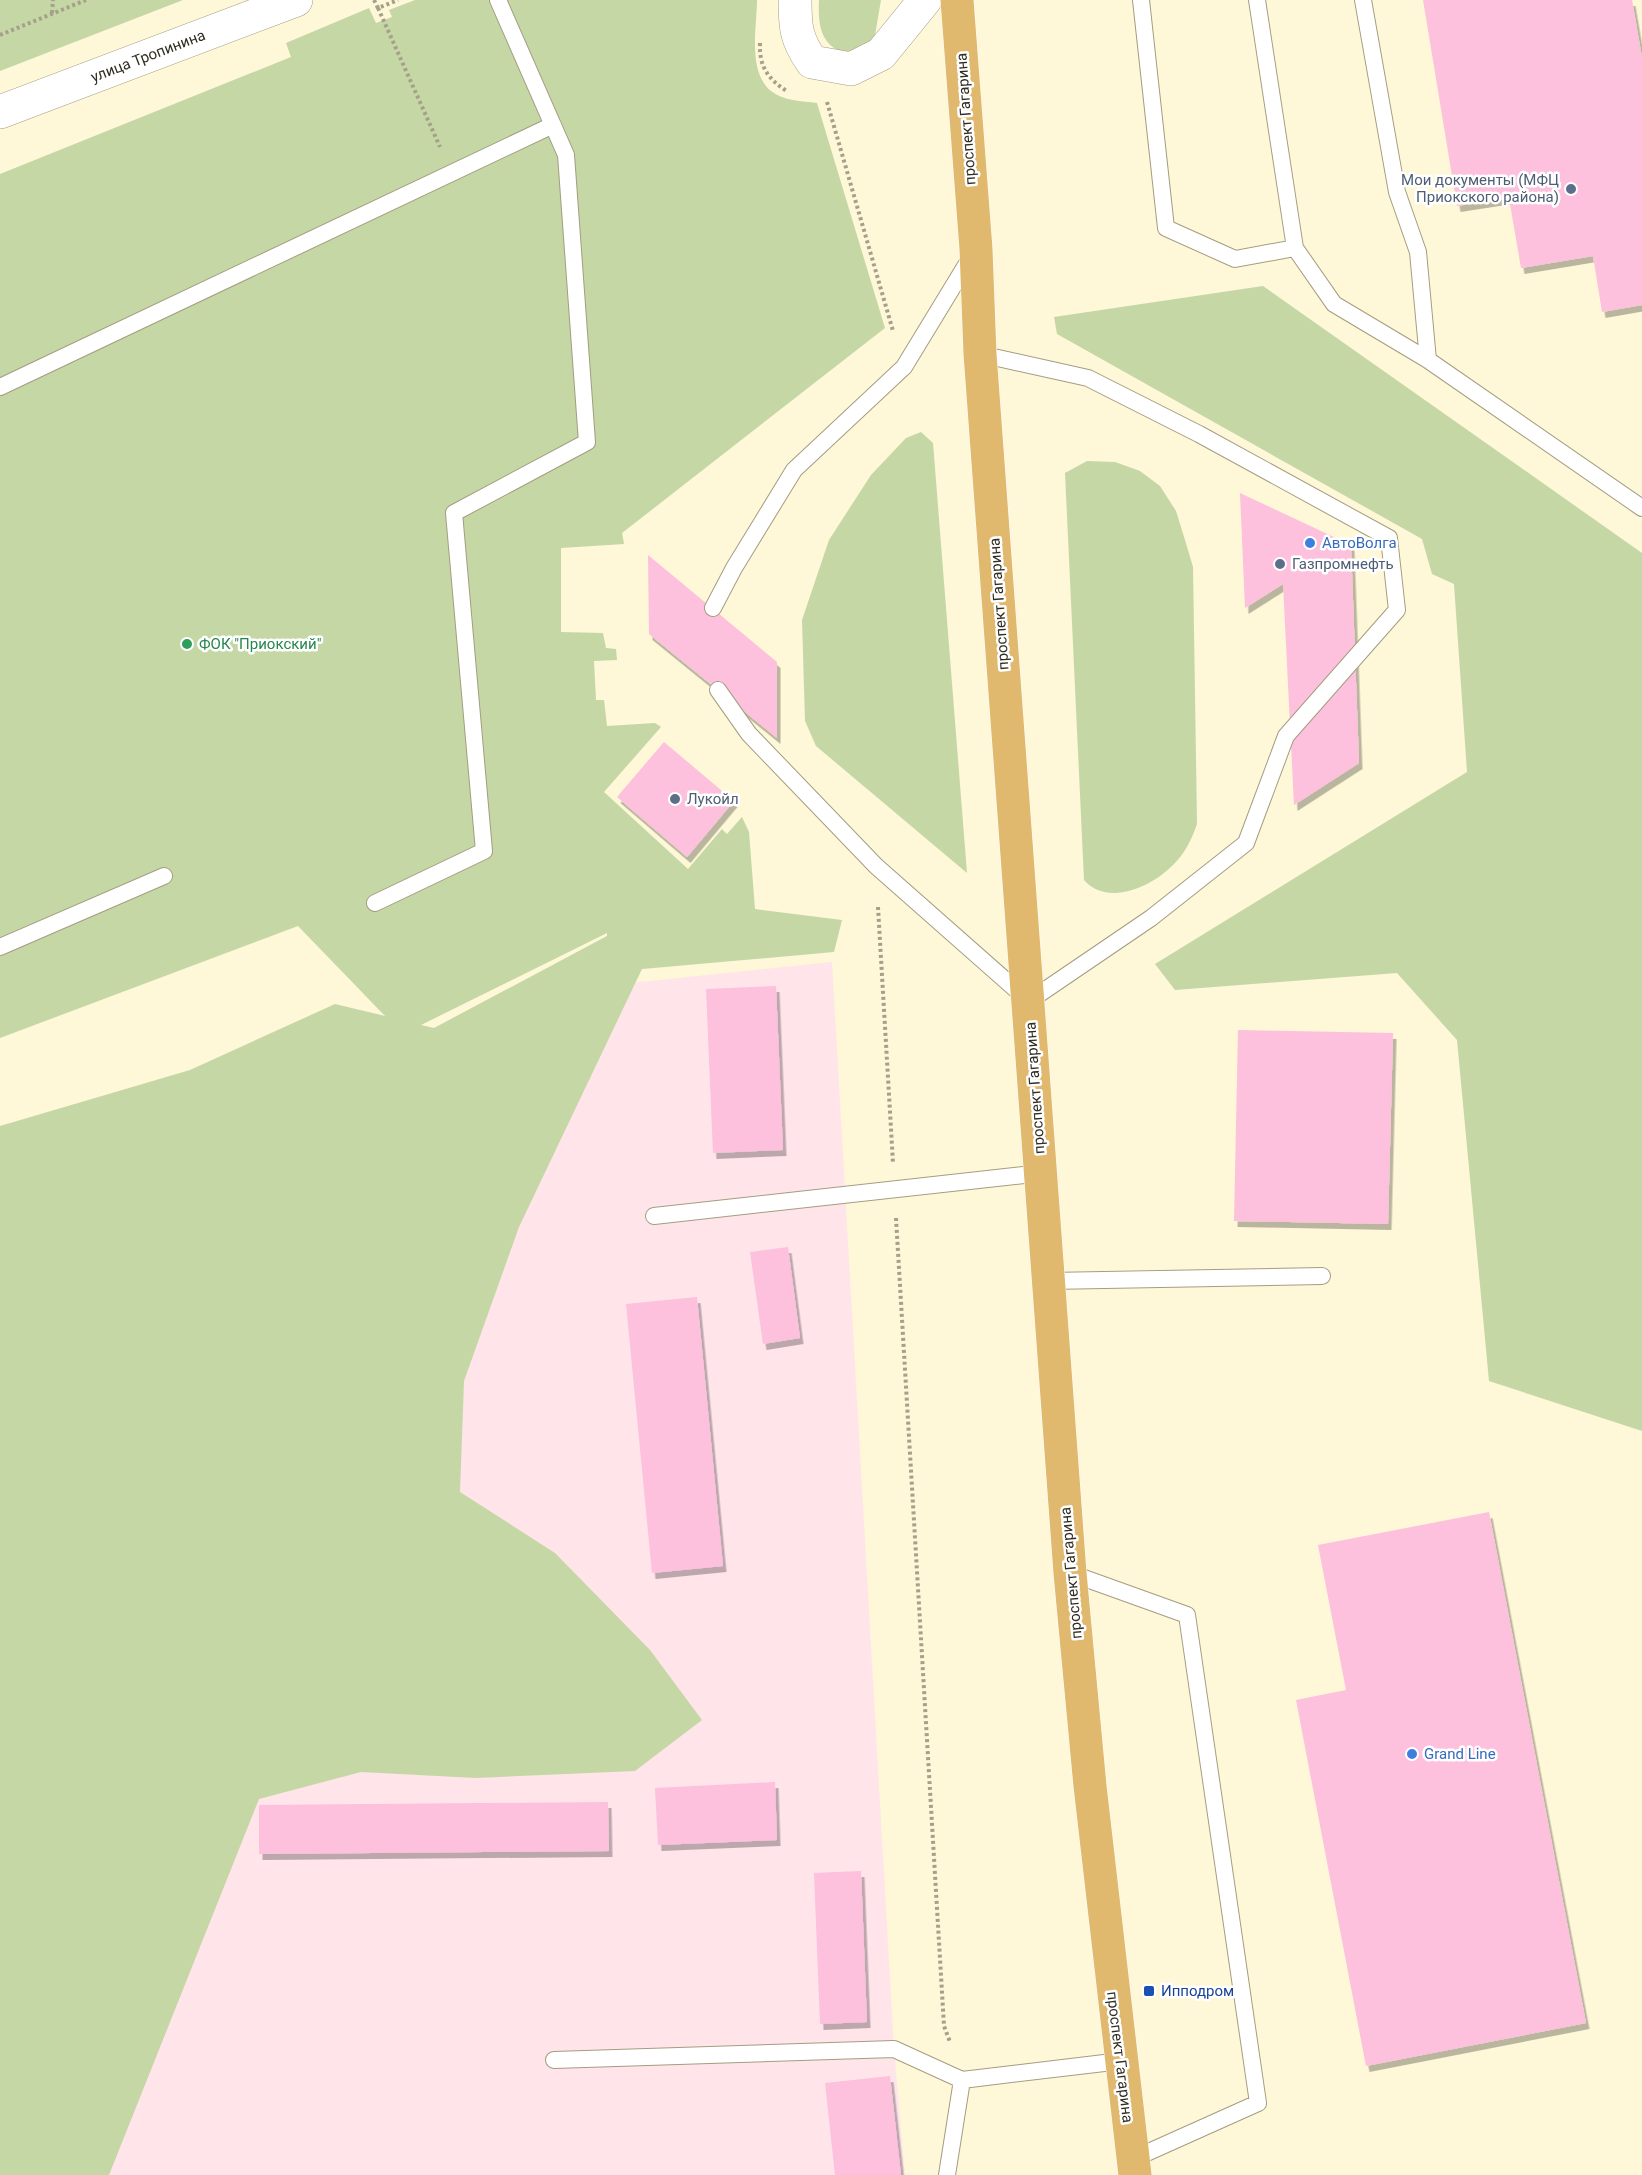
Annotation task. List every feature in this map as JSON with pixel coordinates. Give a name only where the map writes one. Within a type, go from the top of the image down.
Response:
[{"type":"main road","name":"проспект Гагарина","points":[[957,0],[976,249],[980,354],[1070,1573],[1090,1786],[1134,2167]]},
{"type":"street","name":"улица Тропинина","points":[[0,112],[296,0]]},
{"type":"street","points":[[795,0],[795,24],[799,44],[812,62],[851,69],[881,54],[925,0]]},
{"type":"lane","points":[[375,903],[484,851],[454,513],[587,442],[566,155],[498,0]]},
{"type":"lane","points":[[1141,0],[1166,228],[1235,259],[1295,248]]},
{"type":"lane","points":[[1257,0],[1295,248],[1334,304],[1428,360],[1642,508]]},
{"type":"lane","points":[[1363,0],[1397,192],[1418,252],[1428,360]]},
{"type":"lane","points":[[0,387],[553,125]]},
{"type":"lane","points":[[713,608],[734,568],[794,470],[904,367],[976,249]]},
{"type":"lane","points":[[718,690],[749,734],[876,866],[1029,1001],[1151,918],[1246,843],[1286,736],[1397,610],[1389,538],[1198,434],[1088,378],[980,354]]},
{"type":"lane","points":[[0,947],[164,876]]},
{"type":"lane","points":[[654,1216],[1042,1173]]},
{"type":"lane","points":[[1049,1281],[1322,1276]]},
{"type":"lane","points":[[1070,1573],[1187,1615],[1258,2103],[1134,2167]]},
{"type":"lane","points":[[554,2060],[894,2049],[962,2080],[1121,2061]]},
{"type":"lane","points":[[947,2175],[962,2080]]},
{"type":"path","points":[[52,13],[53,0]]},
{"type":"path","points":[[0,34],[86,0]]},
{"type":"path","points":[[374,0],[452,173]]},
{"type":"path","points":[[378,8],[398,0]]},
{"type":"path","points":[[760,41],[763,70],[776,85],[793,96]]},
{"type":"path","points":[[825,97],[904,367]]},
{"type":"path","points":[[876,866],[944,2026],[962,2080]]},
{"type":"shaded area","points":[[832,962],[894,2049],[905,2175],[83,2175],[621,984]]},
{"type":"green space","points":[[0,0],[183,0],[0,71]]},
{"type":"green space","points":[[415,0],[757,0],[755,48],[759,72],[771,91],[781,97],[817,103],[885,328],[622,533],[624,544],[561,548],[561,632],[603,633],[606,648],[616,649],[617,660],[594,661],[596,700],[604,700],[607,726],[655,723],[661,727],[604,792],[688,869],[722,829],[727,834],[742,817],[749,832],[755,909],[842,920],[834,952],[642,969],[519,1227],[464,1381],[460,1492],[555,1553],[650,1650],[702,1720],[635,1771],[476,1778],[361,1772],[259,1799],[109,2175],[0,2175],[0,1126],[190,1070],[335,1004],[385,1016],[298,926],[0,1038],[0,174],[291,57],[286,43],[369,8],[376,23],[392,17],[389,10]],"holes":[[[607,933],[607,936],[434,1028],[421,1025]]]},
{"type":"green space","points":[[819,0],[881,0],[874,41],[847,54],[831,46],[820,26]]},
{"type":"green space","points":[[1263,286],[1642,553],[1642,1431],[1489,1381],[1457,1040],[1397,973],[1175,990],[1155,964],[1467,772],[1454,584],[1432,574],[1422,539],[1057,334],[1054,317]]},
{"type":"green space","points":[[921,432],[933,443],[967,873],[816,746],[805,721],[802,620],[829,540],[871,475],[906,438]]},
{"type":"green space","points":[[1087,461],[1115,462],[1140,471],[1160,486],[1176,511],[1193,567],[1197,824],[1185,850],[1165,872],[1142,886],[1117,893],[1094,888],[1084,880],[1065,473]]},
{"type":"building","points":[[1423,0],[1632,0],[1642,58],[1642,305],[1602,312],[1593,256],[1521,268],[1509,198],[1457,206]]},
{"type":"building","points":[[1240,493],[1351,545],[1359,763],[1294,805],[1283,584],[1245,608]]},
{"type":"building","points":[[648,555],[777,662],[777,738],[649,634]]},
{"type":"building","name":"Лукойл","points":[[664,742],[734,801],[687,857],[617,797]]},
{"type":"building","points":[[776,986],[783,1150],[713,1153],[706,989]]},
{"type":"building","points":[[1238,1030],[1393,1033],[1388,1224],[1234,1221]]},
{"type":"building","points":[[788,1247],[800,1338],[763,1344],[750,1252]]},
{"type":"building","points":[[697,1297],[723,1566],[652,1573],[626,1304]]},
{"type":"building","points":[[1489,1512],[1586,2023],[1366,2066],[1296,1700],[1346,1690],[1318,1545]]},
{"type":"building","points":[[775,1782],[777,1840],[658,1845],[655,1788]]},
{"type":"building","points":[[608,1802],[609,1851],[259,1854],[259,1805]]},
{"type":"building","points":[[861,1871],[867,2022],[820,2024],[814,1873]]},
{"type":"building","points":[[890,2076],[901,2175],[835,2175],[825,2083]]},
{"type":"place","name":"Мои документы (МФЦ Приокского района)","points":[[1571,189]]},
{"type":"place","name":"АвтоВолга","points":[[1310,543]]},
{"type":"place","name":"Газпромнефть","points":[[1280,564]]},
{"type":"place","name":"ФОК \"Приокский\"","points":[[187,644]]},
{"type":"place","name":"Лукойл","points":[[675,799]]},
{"type":"place","name":"Grand Line","points":[[1412,1754]]},
{"type":"place","name":"Ипподром","points":[[1149,1991]]}]
